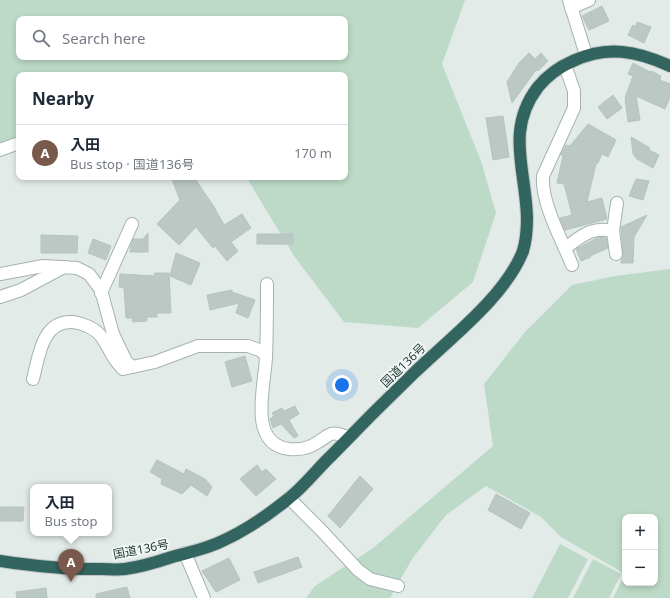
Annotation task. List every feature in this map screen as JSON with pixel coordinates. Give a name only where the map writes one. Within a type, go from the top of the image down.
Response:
[{"type":"highway","name":"国道136号","points":[[0,561],[71,570],[124,569],[217,544],[245,530],[289,498],[430,357],[478,313],[499,290],[515,267],[524,249],[527,228],[526,198],[519,141],[521,126],[530,99],[540,86],[555,71],[565,65],[586,55],[605,52],[633,53],[670,66]]},
{"type":"street","points":[[586,55],[570,4],[589,0]]},
{"type":"street","points":[[565,65],[574,91],[574,108],[543,176],[542,186],[548,208],[572,265]]},
{"type":"street","points":[[0,150],[16,144]]},
{"type":"street","points":[[616,254],[613,231],[617,203]]},
{"type":"street","points":[[102,293],[132,224]]},
{"type":"street","points":[[565,248],[590,231],[603,229],[613,231]]},
{"type":"street","points":[[0,274],[43,266],[78,268],[90,274],[102,293],[113,334],[126,361],[132,367]]},
{"type":"street","points":[[0,297],[21,290],[65,267]]},
{"type":"street","points":[[267,284],[266,356],[261,413],[264,429],[270,441],[288,449],[296,449],[308,448],[331,434],[336,433],[349,437]]},
{"type":"street","points":[[33,379],[47,334],[52,327],[64,321],[79,322],[100,335],[115,362],[123,369],[155,362],[198,346],[248,346],[262,351],[266,356]]},
{"type":"street","points":[[289,498],[322,530],[358,570],[370,579],[398,586]]},
{"type":"street","points":[[185,553],[204,598]]},
{"type":"green space","points":[[0,0],[465,0],[442,64],[481,161],[496,213],[473,282],[418,328],[344,322],[294,256],[248,180],[348,180],[348,72],[16,72],[16,144],[0,151]]},
{"type":"green space","points":[[670,269],[670,598],[613,598],[622,580],[622,586],[658,586],[658,514],[622,514],[622,572],[561,537],[541,517],[486,486],[446,515],[412,559],[390,598],[306,598],[315,586],[373,548],[493,446],[484,384],[525,332],[572,285],[615,276]]},
{"type":"green space","points":[[560,544],[588,559],[568,598],[532,598]]},
{"type":"green space","points":[[593,559],[621,574],[609,598],[573,598]]},
{"type":"building","points":[[602,6],[609,21],[589,30],[582,16]]},
{"type":"building","points":[[637,22],[651,27],[644,43],[628,35],[633,25],[635,27]]},
{"type":"building","points":[[529,53],[535,59],[541,53],[548,61],[538,71],[536,70],[512,103],[507,82],[519,63]]},
{"type":"building","points":[[633,63],[661,76],[660,80],[670,84],[670,97],[665,109],[636,96],[640,120],[628,122],[625,98],[633,76],[628,74]]},
{"type":"building","points":[[613,95],[622,108],[607,119],[598,107]]},
{"type":"building","points":[[503,116],[509,157],[493,160],[486,118]]},
{"type":"building","points":[[588,124],[616,140],[608,157],[602,154],[598,163],[596,164],[587,202],[602,198],[607,219],[565,230],[560,218],[572,215],[564,184],[557,183],[563,156],[561,155],[566,145],[570,146]]},
{"type":"building","points":[[631,137],[650,148],[649,150],[659,155],[653,168],[637,159],[633,154]]},
{"type":"building","points":[[636,179],[649,181],[643,200],[629,196]]},
{"type":"building","points":[[172,180],[196,180],[224,225],[242,214],[251,228],[231,242],[238,251],[227,261],[215,246],[213,248],[196,227],[179,245],[157,224],[180,200]]},
{"type":"building","points":[[647,215],[634,237],[633,263],[621,263],[623,253],[621,227]]},
{"type":"building","points":[[148,233],[148,252],[130,252],[133,239],[143,239]]},
{"type":"building","points":[[257,234],[293,234],[293,244],[257,244]]},
{"type":"building","points":[[41,235],[78,236],[77,253],[41,253]]},
{"type":"building","points":[[599,237],[606,238],[608,248],[581,261],[576,249]]},
{"type":"building","points":[[93,239],[111,246],[106,260],[88,253]]},
{"type":"building","points":[[176,253],[200,263],[191,285],[170,276]]},
{"type":"building","points":[[155,273],[169,273],[171,313],[157,313],[157,317],[147,317],[147,321],[133,322],[132,318],[126,318],[124,288],[119,287],[120,274],[154,276]]},
{"type":"building","points":[[232,290],[232,292],[255,300],[248,318],[236,313],[239,303],[210,310],[207,295]]},
{"type":"building","points":[[245,356],[252,381],[232,387],[225,362]]},
{"type":"building","points":[[295,406],[299,414],[289,420],[298,436],[294,438],[281,424],[273,428],[270,419],[274,416],[272,413],[282,408],[284,411]]},
{"type":"building","points":[[157,460],[184,474],[186,469],[205,479],[212,487],[207,496],[191,485],[182,494],[161,484],[162,479],[150,472]]},
{"type":"building","points":[[257,465],[262,472],[266,469],[276,479],[256,496],[240,479]]},
{"type":"building","points":[[360,476],[373,489],[340,528],[328,516]]},
{"type":"building","points":[[496,494],[530,513],[521,529],[488,510]]},
{"type":"building","points":[[0,507],[24,507],[23,521],[0,521]]},
{"type":"building","points":[[298,557],[302,567],[258,583],[254,572]]},
{"type":"building","points":[[229,558],[240,580],[216,592],[202,571]]},
{"type":"building","points":[[127,587],[130,598],[96,598],[96,594]]},
{"type":"building","points":[[46,588],[47,598],[17,598],[16,592]]},
{"type":"place","name":"入田","points":[[71,582]]}]
